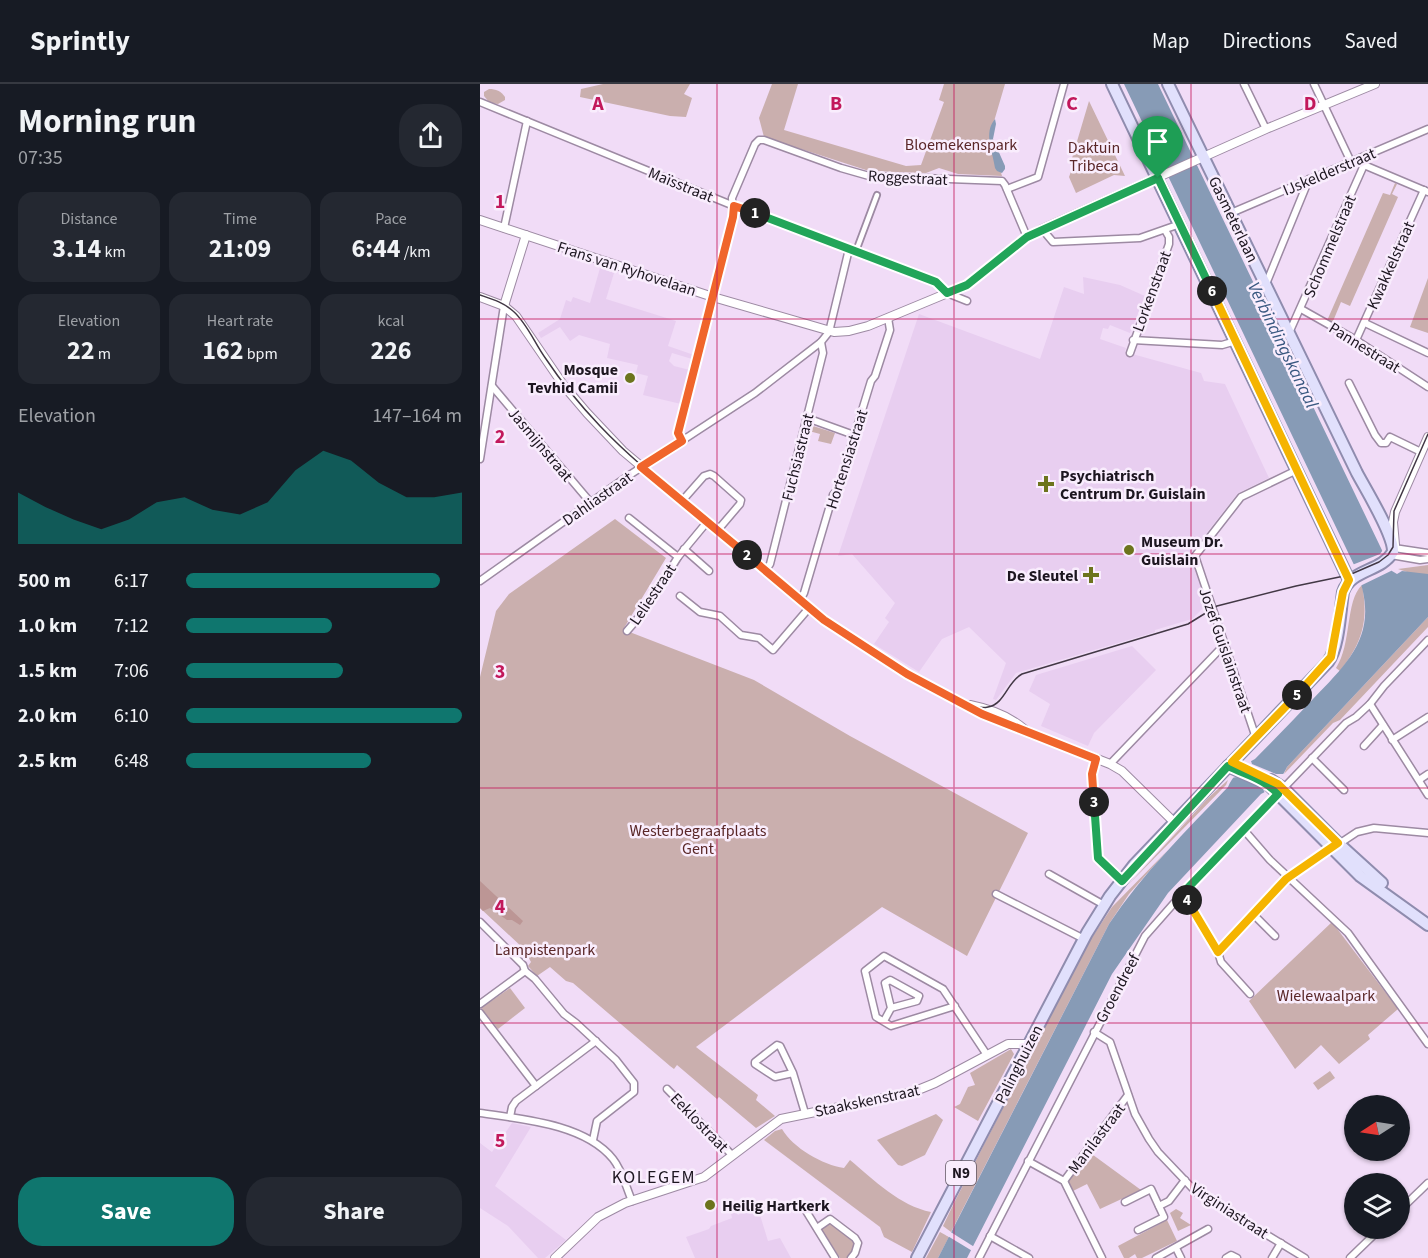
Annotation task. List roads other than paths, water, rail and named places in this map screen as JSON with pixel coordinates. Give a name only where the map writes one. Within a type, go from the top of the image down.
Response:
[{"type":"main road","points":[[1112,84],[1162,177],[1180,224],[1298,470],[1353,578],[1380,564],[1391,554]]},
{"type":"main road","name":"Gasmeterlaan","points":[[1168,84],[1200,159],[1231,213],[1266,285],[1391,554]]},
{"type":"main road","name":"Palinghuizen","points":[[917,1258],[1028,1044],[1104,905],[1122,881],[1175,823],[1234,766],[1331,657],[1343,592],[1353,578]]},
{"type":"main road","points":[[1234,766],[1278,789],[1360,876],[1428,925]]},
{"type":"main road","points":[[1334,846],[1428,917]]},
{"type":"street","points":[[1027,237],[1007,189],[1038,177],[1064,84]]},
{"type":"street","points":[[1244,84],[1266,129]]},
{"type":"street","points":[[1314,84],[1351,162]]},
{"type":"street","name":"Frans van Ryhovelaan","points":[[480,220],[713,297],[829,332],[857,330],[967,285],[1027,237],[1042,229],[1266,129],[1375,84]]},
{"type":"street","name":"Maïsstraat","points":[[480,102],[734,206],[936,282],[947,293],[967,301]]},
{"type":"street","points":[[504,228],[527,121]]},
{"type":"street","name":"IJskelderstraat","points":[[1231,213],[1428,129]]},
{"type":"street","name":"Roggestraat","points":[[734,206],[732,198],[755,144],[761,140],[857,173],[882,177],[1002,181],[1007,189]]},
{"type":"street","points":[[1360,158],[1364,165],[1426,191]]},
{"type":"street","name":"Schommelstraat","points":[[1289,334],[1364,165]]},
{"type":"street","points":[[1266,285],[1309,179]]},
{"type":"street","name":"Kwakkelstraat","points":[[1356,340],[1426,191]]},
{"type":"street","points":[[856,251],[877,195]]},
{"type":"street","points":[[682,441],[678,433],[734,206]]},
{"type":"street","points":[[1042,229],[1053,242],[1140,238],[1180,224]]},
{"type":"street","name":"Lorkenstraat","points":[[1130,353],[1169,244],[1169,237],[1165,230]]},
{"type":"street","points":[[480,459],[504,306],[526,235]]},
{"type":"street","points":[[829,332],[849,249]]},
{"type":"street","points":[[480,297],[504,306],[520,321],[551,369],[587,413],[641,467],[809,608],[887,662],[982,714],[1110,764],[1122,771],[1175,823]]},
{"type":"street","name":"Pannestraat","points":[[1301,309],[1356,340],[1428,387]]},
{"type":"street","name":"Hortensiastraat","points":[[800,600],[890,330],[888,318]]},
{"type":"street","points":[[1365,324],[1428,353]]},
{"type":"street","name":"Dahliastraat","points":[[480,581],[641,467],[755,393],[821,342],[829,332]]},
{"type":"street","points":[[1133,340],[1222,345],[1236,341]]},
{"type":"street","name":"Fuchsiastraat","points":[[765,571],[770,564],[823,353],[821,342]]},
{"type":"street","points":[[1349,383],[1381,443],[1386,443],[1390,438],[1421,452]]},
{"type":"street","name":"Jasmijnstraat","points":[[492,386],[591,503]]},
{"type":"street","points":[[807,418],[854,435]]},
{"type":"street","points":[[1391,554],[1395,545],[1393,522],[1397,507],[1428,436]]},
{"type":"street","name":"Jozef Guislainstraat","points":[[1256,739],[1195,556],[1241,497],[1298,470]]},
{"type":"street","points":[[682,501],[704,476],[714,476],[741,500],[717,531]]},
{"type":"street","points":[[629,518],[678,557]]},
{"type":"street","name":"Leliestraat","points":[[627,631],[645,610],[678,557],[707,522]]},
{"type":"street","points":[[684,549],[709,571]]},
{"type":"street","points":[[1391,554],[1428,553]]},
{"type":"street","points":[[1391,554],[1420,560],[1428,559]]},
{"type":"street","points":[[680,596],[700,612],[720,616],[741,635],[759,638],[773,650],[809,608]]},
{"type":"street","name":"Groendreef","points":[[979,1258],[1145,936],[1244,830],[1278,789],[1346,723],[1370,704],[1428,640]]},
{"type":"street","points":[[1110,764],[1224,645]]},
{"type":"street","points":[[1370,704],[1428,795]]},
{"type":"street","points":[[1392,740],[1428,717]]},
{"type":"street","points":[[1364,746],[1383,725]]},
{"type":"street","points":[[1312,758],[1344,790]]},
{"type":"street","points":[[1096,759],[1092,774],[1098,858],[1122,881]]},
{"type":"street","points":[[1419,780],[1428,774]]},
{"type":"street","points":[[1218,952],[1289,877],[1334,846],[1365,829],[1428,833]]},
{"type":"street","points":[[1244,830],[1270,860],[1348,933],[1428,1044]]},
{"type":"street","points":[[1048,874],[1104,905]]},
{"type":"street","points":[[996,894],[1084,939]]},
{"type":"street","points":[[1182,894],[1218,952],[1221,962],[1250,994]]},
{"type":"street","points":[[1253,914],[1275,936]]},
{"type":"street","points":[[480,922],[523,964],[525,971],[535,979],[564,1014],[616,1060],[634,1086],[634,1092],[597,1121],[593,1140]]},
{"type":"street","points":[[955,1006],[891,1026],[876,1017],[865,971],[884,956],[943,989],[955,1006],[987,1055]]},
{"type":"street","points":[[480,1004],[525,971]]},
{"type":"street","points":[[884,1022],[891,1008],[885,983],[890,980],[919,996],[916,1001],[891,1008]]},
{"type":"street","points":[[480,1013],[536,1086]]},
{"type":"street","name":"Virginiastraat","points":[[1094,1032],[1110,1042],[1135,1114],[1149,1139],[1196,1192],[1305,1258]]},
{"type":"street","points":[[510,1117],[516,1101],[596,1041]]},
{"type":"street","name":"Staakskenstraat","points":[[770,1125],[786,1117],[913,1092],[1008,1044],[1028,1044]]},
{"type":"street","points":[[793,1073],[775,1077],[754,1062],[777,1045],[780,1046],[793,1073],[805,1113]]},
{"type":"street","name":"Eeklostraat","points":[[667,1089],[732,1155]]},
{"type":"street","name":"Manilastraat","points":[[1064,1181],[1128,1095]]},
{"type":"street","points":[[480,1113],[545,1123],[593,1140],[614,1160],[632,1201]]},
{"type":"street","name":"Eeklostraat","points":[[555,1258],[598,1217],[632,1201],[704,1177],[770,1125]]},
{"type":"street","points":[[1029,1161],[1064,1181],[1102,1258]]},
{"type":"street","points":[[1159,1206],[1169,1201],[1185,1180]]},
{"type":"street","points":[[1410,1200],[1428,1183]]},
{"type":"street","points":[[1125,1202],[1150,1189],[1159,1206],[1164,1217],[1138,1230]]},
{"type":"street","points":[[806,1211],[835,1258]]},
{"type":"street","points":[[817,1228],[830,1219],[855,1238],[858,1243],[851,1258]]},
{"type":"street","points":[[1156,1258],[1208,1229]]},
{"type":"street","points":[[990,1236],[1029,1258]]},
{"type":"street","points":[[1350,1258],[1370,1239]]},
{"type":"street","points":[[1272,1258],[1281,1243]]},
{"type":"street","points":[[1176,1248],[1181,1258]]},
{"type":"street","points":[[1226,1258],[1231,1255],[1237,1258]]},
{"type":"water","name":"Verbindingskanaal","points":[[1124,84],[1158,84],[1392,571],[1397,574],[1402,571],[1428,574],[1428,617],[1287,767],[1277,782],[1261,794],[1168,893],[1112,974],[967,1258],[938,1258],[1109,924],[1151,870],[1228,787],[1239,770],[1255,759],[1340,670],[1359,641],[1364,626],[1363,590],[1356,569]]},
{"type":"water","points":[[995,119],[993,139],[1005,166],[1002,173],[995,168],[989,136],[991,124]]},
{"type":"tram line","points":[[480,295],[501,303],[518,316],[565,385],[614,440],[775,577],[858,641],[888,661],[949,695],[983,708],[998,702],[1022,674],[1188,624],[1217,606],[1349,575],[1379,562],[1388,555],[1393,547],[1394,511],[1428,434]]},
{"type":"place","name":"Mosque Tevhid Camii","points":[[630,378]]},
{"type":"place","name":"Psychiatrisch Centrum Dr. Guislain","points":[[1046,484]]},
{"type":"place","name":"Museum Dr. Guislain","points":[[1129,550]]},
{"type":"place","name":"De Sleutel","points":[[1091,575]]},
{"type":"place","name":"Heilig Hartkerk","points":[[710,1205]]},
{"type":"district","name":"KOLEGEM","points":[[654,1177]]},
{"type":"park label","name":"Bloemekenspark","points":[[961,144]]},
{"type":"park label","name":"Daktuin Tribeca","points":[[1094,156]]},
{"type":"park label","name":"Westerbegraafplaats Gent","points":[[698,839]]},
{"type":"park label","name":"Lampistenpark","points":[[545,949]]},
{"type":"park label","name":"Wielewaalpark","points":[[1326,995]]}]
